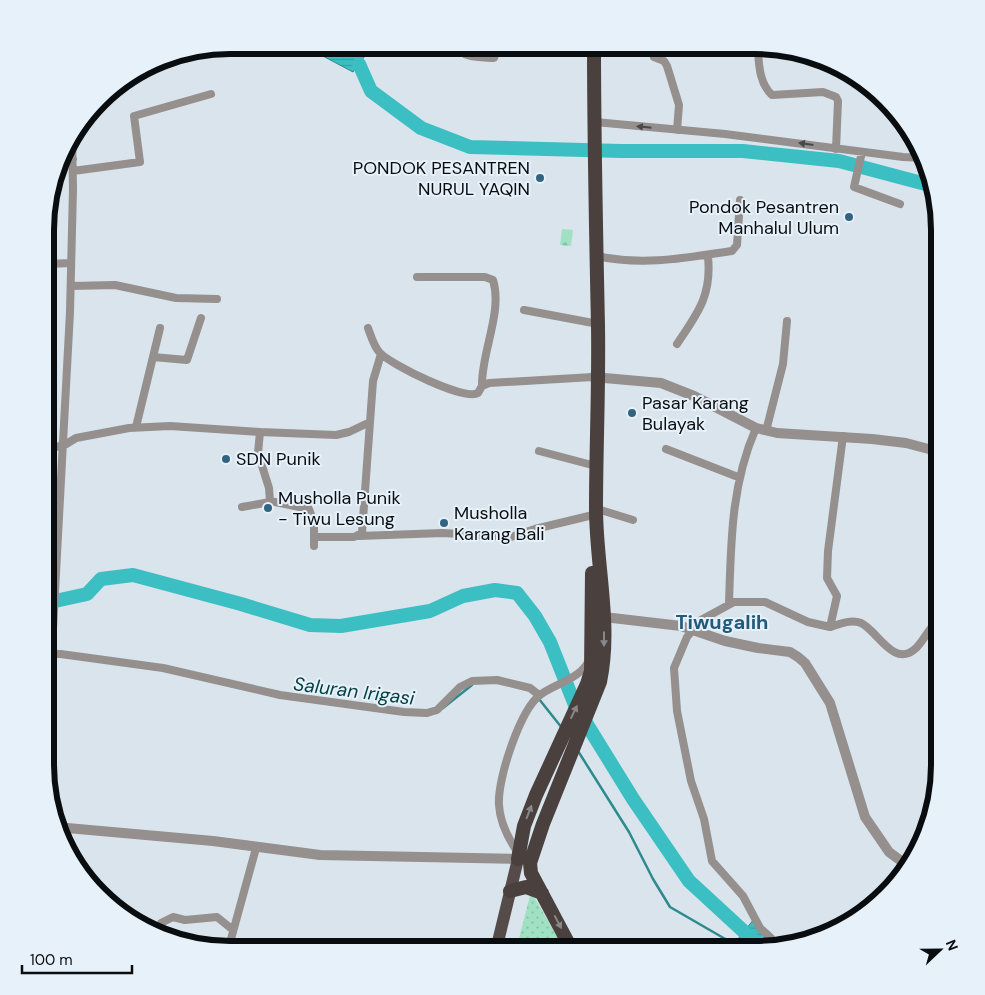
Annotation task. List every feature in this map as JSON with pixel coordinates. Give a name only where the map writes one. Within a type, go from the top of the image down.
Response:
[{"type":"highway","points":[[590,54],[596,256],[592,687]]},
{"type":"highway","points":[[594,54],[594,138]]},
{"type":"highway","points":[[518,857],[524,826],[566,744],[592,687],[603,670],[604,618],[598,566],[592,465],[595,378],[593,322],[595,167]]},
{"type":"highway","points":[[566,744],[530,863],[531,873],[567,941]]},
{"type":"highway","points":[[510,891],[526,887],[542,893]]},
{"type":"main road","points":[[498,941],[518,857]]},
{"type":"street","points":[[465,54],[472,57],[494,58],[495,54]]},
{"type":"street","points":[[758,54],[762,79],[767,90],[772,95],[823,92],[836,97],[838,101],[836,148]]},
{"type":"street","points":[[654,57],[664,61],[667,66],[679,105],[677,130]]},
{"type":"street","points":[[73,171],[140,162],[134,116],[211,94]]},
{"type":"street","points":[[595,122],[916,157]]},
{"type":"street","points":[[54,630],[71,286],[73,151]]},
{"type":"street","points":[[862,152],[853,183],[857,190],[900,204]]},
{"type":"street","points":[[68,160],[73,159]]},
{"type":"street","points":[[596,256],[618,261],[642,262],[708,257],[732,251],[735,248],[740,200]]},
{"type":"street","points":[[677,344],[703,305],[709,274],[708,257]]},
{"type":"street","points":[[54,264],[70,263]]},
{"type":"street","points":[[368,328],[381,354],[424,378],[448,388],[471,396],[478,393],[482,386],[483,371],[493,321],[493,280],[485,277],[417,277]]},
{"type":"street","points":[[71,286],[115,285],[176,298],[217,300]]},
{"type":"street","points":[[524,310],[593,322]]},
{"type":"street","points":[[153,357],[187,360],[201,318]]},
{"type":"street","points":[[729,604],[733,522],[738,477],[743,460],[761,429],[783,364],[787,321]]},
{"type":"street","points":[[136,428],[160,328]]},
{"type":"street","points":[[359,536],[362,533],[373,381],[381,354]]},
{"type":"street","points":[[482,386],[489,383],[595,378],[663,383],[761,429],[906,443],[931,450]]},
{"type":"street","points":[[54,447],[63,446],[76,438],[90,434],[136,428],[170,426],[260,432],[336,434],[349,432],[370,422]]},
{"type":"street","points":[[260,432],[259,458],[270,502]]},
{"type":"street","points":[[830,627],[837,596],[827,578],[828,550],[843,436]]},
{"type":"street","points":[[666,449],[738,477]]},
{"type":"street","points":[[539,451],[592,465]]},
{"type":"street","points":[[242,507],[270,502],[310,509],[315,537],[314,546]]},
{"type":"street","points":[[315,537],[443,533],[511,537],[594,511],[633,520]]},
{"type":"street","points":[[771,938],[760,928],[743,896],[714,866],[704,819],[691,781],[677,711],[674,683],[677,660],[692,630],[706,616],[729,604],[748,600],[765,602],[808,622],[830,627],[852,622],[860,623],[870,629],[892,651],[904,654],[916,648],[931,625]]},
{"type":"street","points":[[604,618],[672,624],[748,647],[790,652],[805,663],[832,709],[865,817],[889,852],[903,862]]},
{"type":"street","points":[[65,828],[214,841],[320,855],[518,857],[505,828],[499,800],[503,774],[520,722],[528,708],[539,696],[575,676],[585,668],[592,648]]},
{"type":"street","points":[[54,654],[164,668],[280,695],[404,712],[428,713],[438,710],[460,687],[472,681],[497,680],[530,688],[539,696]]},
{"type":"street","points":[[230,941],[256,848]]},
{"type":"street","points":[[159,927],[163,922],[173,917],[185,920],[217,918],[233,930]]},
{"type":"green space","points":[[562,229],[573,230],[571,246],[560,245]]},
{"type":"green space","points":[[531,892],[560,941],[518,941]]},
{"type":"water","points":[[319,54],[366,54],[353,72]]},
{"type":"water","points":[[192,58],[156,70],[173,63]]},
{"type":"water","points":[[754,919],[769,941],[767,941],[736,941]]},
{"type":"waterway","points":[[359,64],[371,91],[421,128],[470,147],[621,151],[743,151],[839,161],[925,184]]},
{"type":"waterway","points":[[54,601],[87,594],[101,579],[133,575],[310,625],[341,626],[430,611],[463,596],[495,590],[517,593],[535,616],[550,642],[575,705],[633,799],[689,881],[754,941]]},
{"type":"waterway","name":"Saluran Irigasi","points":[[443,708],[472,685]]},
{"type":"waterway","name":"Saluran Irigasi","points":[[539,699],[562,728]]},
{"type":"waterway","name":"Saluran Irigasi","points":[[578,751],[629,832],[670,907],[728,941]]},
{"type":"place","name":"PONDOK PESANTREN NURUL YAQIN","points":[[540,178]]},
{"type":"place","name":"Pondok Pesantren Manhalul Ulum","points":[[849,217]]},
{"type":"place","name":"Pasar Karang Bulayak","points":[[632,413]]},
{"type":"place","name":"SDN Punik","points":[[226,459]]},
{"type":"place","name":"Musholla Punik - Tiwu Lesung","points":[[268,508]]},
{"type":"place","name":"Musholla Karang Bali","points":[[444,523]]},
{"type":"district","name":"Tiwugalih","points":[[722,622]]}]
